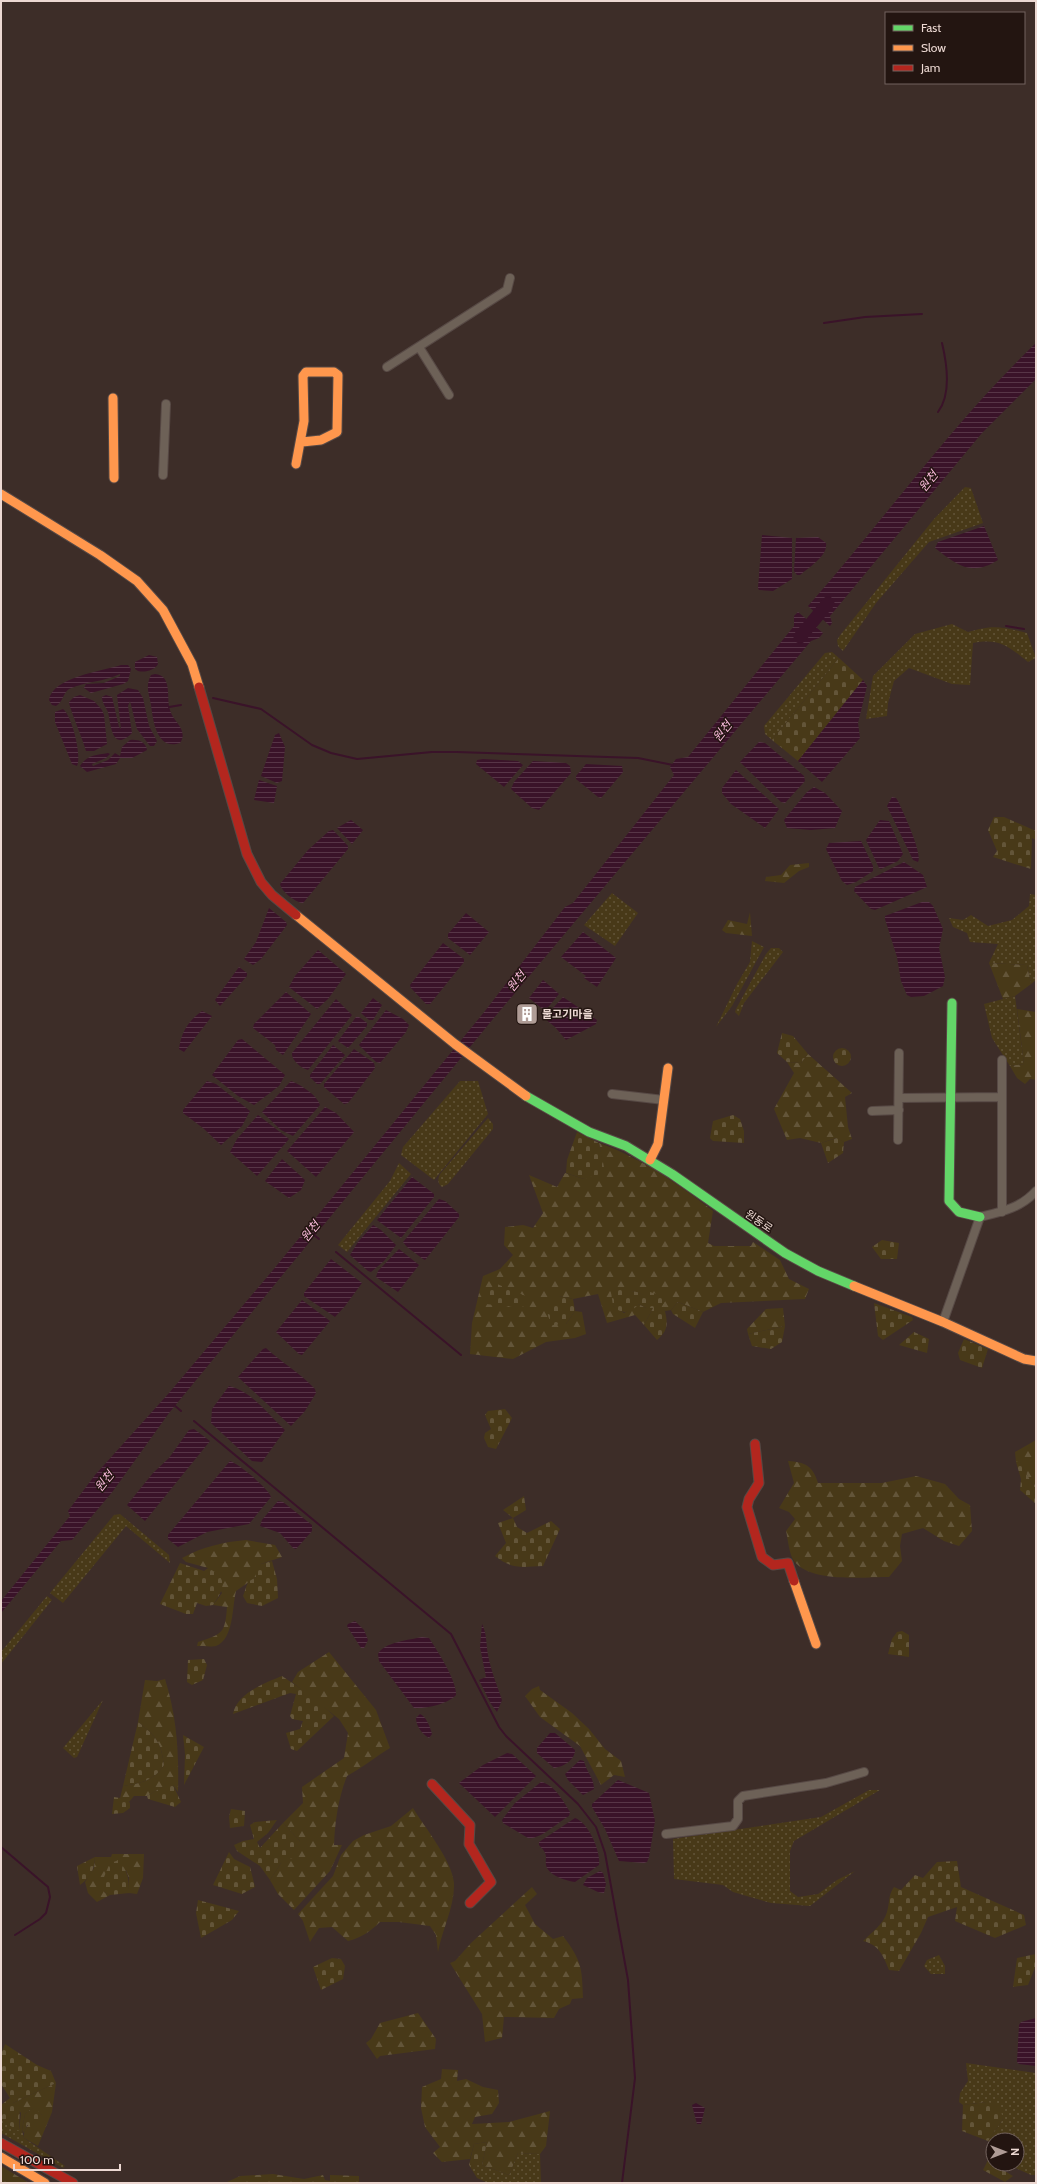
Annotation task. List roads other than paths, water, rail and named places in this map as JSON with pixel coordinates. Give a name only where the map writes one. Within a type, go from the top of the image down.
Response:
[{"type":"main road","points":[[296,464],[302,442],[304,421],[303,376],[306,372],[334,372],[338,375],[337,432],[332,437],[324,440],[302,442]]},
{"type":"main road","points":[[113,398],[114,478]]},
{"type":"main road","name":"원동로","points":[[1,494],[106,559],[137,581],[163,610],[192,664],[247,854],[261,882],[272,895],[454,1044],[519,1092],[589,1132],[626,1146],[650,1160],[785,1253],[818,1272],[943,1322],[1024,1359],[1036,1361]]},
{"type":"main road","points":[[952,1003],[949,1201],[959,1212],[980,1217]]},
{"type":"main road","points":[[650,1160],[658,1144],[668,1068]]},
{"type":"main road","points":[[755,1444],[759,1483],[749,1499],[748,1507],[762,1558],[773,1564],[788,1563],[816,1644]]},
{"type":"main road","points":[[432,1784],[470,1825],[469,1844],[491,1882],[470,1903]]},
{"type":"main road","points":[[1,2143],[72,2183]]},
{"type":"main road","points":[[1,2157],[45,2183]]},
{"type":"street","points":[[387,367],[507,290],[510,278]]},
{"type":"street","points":[[419,346],[448,395]]},
{"type":"street","points":[[163,475],[166,404]]},
{"type":"street","points":[[898,1140],[899,1053]]},
{"type":"street","points":[[1002,1060],[1002,1212]]},
{"type":"street","points":[[612,1094],[664,1100]]},
{"type":"street","points":[[899,1098],[1002,1097]]},
{"type":"street","points":[[872,1110],[899,1110]]},
{"type":"street","points":[[943,1322],[980,1217],[1002,1212],[1026,1202],[1036,1191]]},
{"type":"street","points":[[666,1834],[733,1826],[738,1819],[738,1801],[744,1796],[826,1783],[864,1772]]},
{"type":"water","points":[[1036,343],[1036,379],[982,433],[830,616],[832,623],[830,626],[808,606],[947,438],[1005,374]]},
{"type":"water","points":[[984,526],[998,560],[988,565],[980,568],[965,567],[957,564],[935,548],[938,542]]},
{"type":"water","points":[[762,535],[792,538],[792,579],[773,591],[759,590],[758,588]]},
{"type":"water","points":[[818,537],[826,543],[824,552],[813,565],[800,575],[797,575],[794,571],[796,538]]},
{"type":"water","points":[[798,612],[823,633],[819,638],[811,641],[493,1019],[169,1413],[113,1491],[72,1540],[61,1541],[1,1613],[1,1601],[70,1516],[68,1511],[95,1475],[169,1393],[273,1270],[485,1011],[565,907],[573,903],[674,775],[670,767],[676,759],[688,757],[794,626],[794,616]]},
{"type":"water","points":[[149,655],[157,657],[157,666],[141,672],[135,669],[135,662]]},
{"type":"water","points":[[121,665],[128,665],[131,669],[128,681],[123,684],[91,693],[84,688],[86,684],[104,683],[120,676],[120,674],[108,679],[82,684],[69,689],[56,706],[52,705],[49,700],[52,692],[68,680]]},
{"type":"water","points":[[151,675],[161,675],[167,683],[170,710],[183,734],[180,743],[166,743],[161,739],[155,726],[148,687]]},
{"type":"water","points":[[863,680],[867,686],[858,723],[860,738],[822,782],[798,761]]},
{"type":"water","points":[[128,688],[138,690],[143,698],[149,726],[157,741],[154,746],[150,746],[137,729],[130,701],[128,706],[132,733],[120,740],[116,739],[114,735],[108,712],[103,703],[102,697],[106,695],[112,697],[119,727],[121,729],[117,695]]},
{"type":"water","points":[[80,695],[94,701],[102,710],[104,715],[107,744],[94,751],[86,751],[69,702],[74,697]]},
{"type":"water","points":[[63,709],[70,719],[73,727],[78,754],[77,766],[72,764],[55,722],[55,712]]},
{"type":"water","points":[[279,733],[285,747],[282,781],[277,783],[261,776],[275,735]]},
{"type":"water","points":[[130,740],[141,742],[145,745],[147,750],[132,758],[120,758],[116,764],[87,772],[80,766],[83,762],[96,755],[110,754],[106,758],[92,764],[93,766],[108,760],[115,753],[120,756],[122,747]]},
{"type":"water","points":[[759,742],[765,743],[804,776],[805,781],[785,803],[781,802],[740,762]]},
{"type":"water","points":[[477,760],[518,761],[523,765],[504,787],[476,764]]},
{"type":"water","points":[[533,761],[566,763],[570,766],[571,773],[539,810],[532,808],[511,789],[514,782]]},
{"type":"water","points":[[586,764],[622,766],[623,772],[601,798],[576,779],[576,776]]},
{"type":"water","points":[[736,770],[779,809],[765,828],[731,804],[722,793],[722,788]]},
{"type":"water","points":[[259,780],[277,786],[274,803],[254,800]]},
{"type":"water","points":[[814,787],[825,793],[842,811],[835,828],[811,830],[787,828],[784,820],[807,792]]},
{"type":"water","points":[[892,797],[896,798],[898,801],[912,833],[918,851],[918,862],[913,860],[887,806]]},
{"type":"water","points":[[351,820],[363,830],[352,844],[337,828]]},
{"type":"water","points":[[880,820],[889,821],[903,854],[898,861],[881,869],[879,868],[866,840]]},
{"type":"water","points":[[333,830],[348,846],[348,849],[303,903],[293,899],[286,893],[280,884],[308,850],[329,831]]},
{"type":"water","points":[[861,841],[873,866],[873,871],[856,882],[847,885],[842,881],[826,849],[829,843]]},
{"type":"water","points":[[904,862],[923,875],[927,887],[875,910],[871,909],[854,891],[855,887]]},
{"type":"water","points":[[922,902],[929,902],[933,906],[943,929],[939,948],[945,977],[943,986],[924,996],[911,997],[907,995],[901,981],[897,957],[885,916]]},
{"type":"water","points":[[269,908],[286,922],[287,925],[261,959],[253,965],[244,959],[256,942]]},
{"type":"water","points":[[466,913],[489,932],[470,955],[448,938],[448,934]]},
{"type":"water","points":[[583,932],[616,958],[597,987],[584,978],[586,976],[561,957]]},
{"type":"water","points":[[443,943],[464,959],[464,962],[430,1004],[426,1004],[410,985]]},
{"type":"water","points":[[318,950],[346,974],[328,999],[317,1009],[289,987],[295,976]]},
{"type":"water","points":[[239,967],[247,973],[247,976],[220,1006],[215,1000]]},
{"type":"water","points":[[543,980],[559,994],[545,1011],[529,998]]},
{"type":"water","points":[[286,992],[311,1014],[283,1055],[276,1050],[275,1045],[253,1028],[254,1024]]},
{"type":"water","points":[[563,997],[597,1020],[596,1024],[566,1040],[555,1027],[544,1018]]},
{"type":"water","points":[[373,998],[382,1005],[373,1020],[369,1020],[361,1013]]},
{"type":"water","points":[[336,999],[352,1015],[308,1070],[305,1069],[295,1061],[292,1053]]},
{"type":"water","points":[[386,1010],[403,1019],[409,1025],[406,1032],[380,1063],[376,1062],[359,1045]]},
{"type":"water","points":[[202,1011],[212,1016],[184,1052],[179,1049],[183,1033],[189,1023]]},
{"type":"water","points":[[356,1017],[359,1017],[367,1023],[367,1026],[348,1048],[338,1041]]},
{"type":"water","points":[[242,1039],[285,1075],[279,1086],[254,1105],[238,1096],[212,1075],[238,1040]]},
{"type":"water","points":[[333,1045],[345,1055],[320,1084],[317,1084],[310,1077],[310,1075]]},
{"type":"water","points":[[354,1049],[374,1063],[375,1068],[348,1103],[344,1104],[324,1087],[324,1084]]},
{"type":"water","points":[[207,1081],[216,1084],[250,1111],[242,1126],[221,1145],[203,1128],[183,1113],[183,1110]]},
{"type":"water","points":[[291,1081],[312,1094],[320,1105],[293,1136],[281,1130],[262,1112]]},
{"type":"water","points":[[325,1107],[336,1113],[354,1132],[316,1177],[287,1151]]},
{"type":"water","points":[[258,1115],[289,1139],[257,1176],[230,1152],[237,1139]]},
{"type":"water","points":[[282,1159],[305,1180],[301,1190],[289,1198],[265,1181]]},
{"type":"water","points":[[412,1177],[434,1194],[434,1197],[401,1238],[377,1220]]},
{"type":"water","points":[[439,1199],[445,1201],[459,1214],[459,1217],[425,1260],[407,1247],[403,1242]]},
{"type":"water","points":[[373,1225],[381,1230],[396,1245],[384,1261],[371,1272],[350,1255],[358,1242]]},
{"type":"water","points":[[399,1249],[419,1265],[398,1292],[376,1277],[378,1271]]},
{"type":"water","points":[[331,1259],[362,1283],[335,1317],[304,1296],[304,1293]]},
{"type":"water","points":[[302,1300],[330,1321],[302,1355],[299,1354],[276,1332]]},
{"type":"water","points":[[266,1348],[315,1389],[316,1393],[305,1411],[291,1426],[238,1377],[263,1349]]},
{"type":"water","points":[[229,1386],[238,1389],[253,1398],[285,1430],[262,1462],[252,1461],[211,1423],[212,1409]]},
{"type":"water","points":[[194,1429],[210,1441],[145,1521],[127,1505],[153,1473],[169,1458],[189,1430]]},
{"type":"water","points":[[230,1461],[240,1466],[253,1477],[271,1497],[249,1524],[207,1532],[178,1547],[168,1539],[168,1535]]},
{"type":"water","points":[[278,1501],[283,1502],[312,1525],[312,1531],[296,1549],[293,1548],[280,1533],[260,1526],[262,1520]]},
{"type":"water","points":[[355,1621],[364,1630],[368,1640],[364,1648],[361,1648],[347,1626]]},
{"type":"water","points":[[482,1624],[486,1635],[491,1667],[502,1700],[497,1712],[491,1704],[479,1680],[486,1677],[480,1647]]},
{"type":"water","points":[[422,1637],[429,1638],[441,1658],[450,1674],[456,1695],[448,1701],[436,1705],[424,1708],[414,1708],[379,1661],[378,1654],[381,1650],[391,1644]]},
{"type":"water","points":[[420,1714],[426,1719],[430,1728],[432,1734],[429,1738],[418,1727],[416,1718]]},
{"type":"water","points":[[550,1733],[555,1733],[575,1750],[571,1760],[554,1768],[537,1753],[537,1748]]},
{"type":"water","points":[[507,1753],[512,1754],[536,1776],[495,1817],[459,1783],[483,1765]]},
{"type":"water","points":[[580,1760],[584,1761],[594,1785],[594,1789],[583,1795],[568,1780],[565,1774]]},
{"type":"water","points":[[618,1780],[649,1793],[655,1821],[649,1857],[647,1862],[644,1863],[619,1861],[605,1829],[592,1807],[592,1804]]},
{"type":"water","points":[[541,1782],[546,1783],[554,1790],[570,1812],[569,1816],[543,1834],[533,1838],[528,1838],[503,1823],[502,1820],[515,1803]]},
{"type":"water","points":[[575,1818],[585,1826],[593,1838],[598,1853],[599,1865],[575,1882],[560,1878],[549,1871],[546,1865],[545,1852],[539,1845],[539,1842]]},
{"type":"water","points":[[600,1871],[603,1873],[606,1884],[604,1893],[598,1892],[583,1885],[587,1878]]},
{"type":"water","points":[[1036,2018],[1036,2066],[1019,2064],[1017,2062],[1019,2025],[1021,2022]]},
{"type":"water","points":[[696,2103],[705,2108],[701,2124],[697,2124],[692,2105]]},
{"type":"waterway","points":[[824,323],[865,317],[922,314]]},
{"type":"waterway","points":[[938,412],[945,397],[947,379],[942,343]]},
{"type":"waterway","name":"원천","points":[[800,637],[828,603]]},
{"type":"waterway","points":[[1006,626],[1024,629]]},
{"type":"waterway","points":[[213,698],[261,709],[312,745],[331,753],[357,759],[432,752],[457,752],[638,758],[673,765]]},
{"type":"waterway","points":[[169,707],[181,705]]},
{"type":"waterway","points":[[314,1235],[319,1239]]},
{"type":"waterway","points":[[336,1252],[461,1355]]},
{"type":"waterway","points":[[173,1404],[181,1411]]},
{"type":"waterway","points":[[194,1421],[451,1634],[499,1727],[506,1736],[578,1804],[596,1827],[605,1853],[628,1980],[635,2078],[622,2183]]},
{"type":"waterway","points":[[1,1847],[48,1887],[50,1897],[46,1913],[40,1919],[15,1935]]},
{"type":"place","name":"물고기마을","points":[[527,1014]]}]
